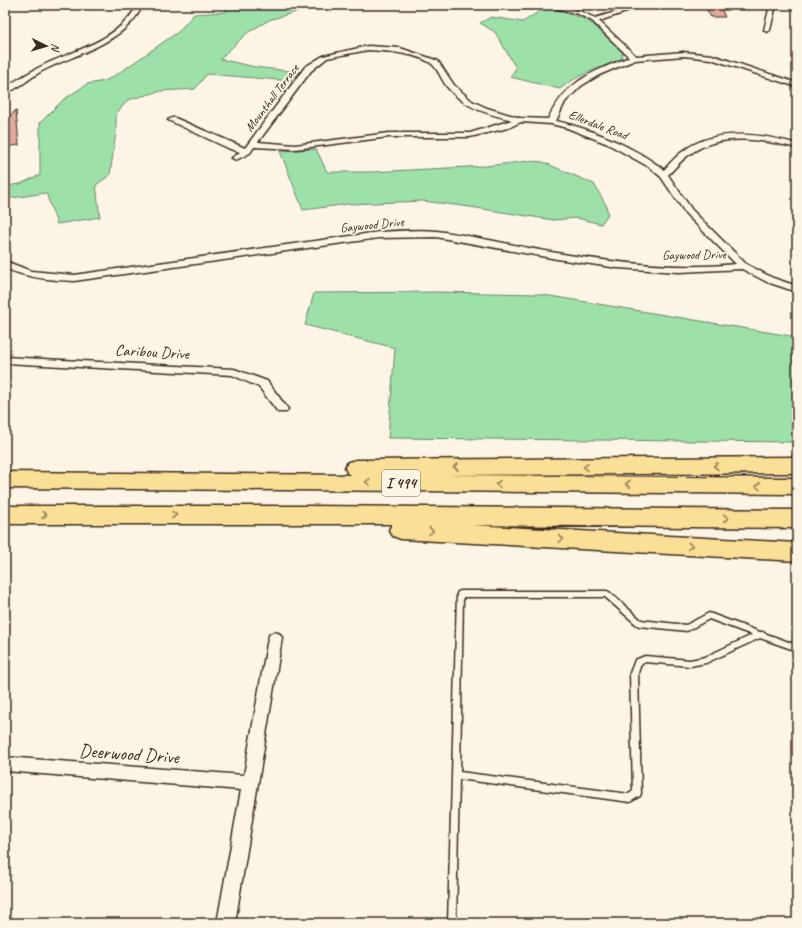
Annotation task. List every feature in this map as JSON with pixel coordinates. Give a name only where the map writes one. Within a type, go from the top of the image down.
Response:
[{"type":"highway","points":[[193,481],[267,472],[382,467],[797,465]]},
{"type":"highway","name":"I 494","points":[[5,480],[797,486]]},
{"type":"highway","name":"I 494","points":[[5,514],[797,519]]},
{"type":"highway","points":[[309,515],[374,528],[797,552]]},
{"type":"street","points":[[5,91],[33,74],[113,35],[133,19],[140,5]]},
{"type":"street","points":[[549,5],[574,11],[594,20],[634,58]]},
{"type":"street","points":[[594,20],[624,11],[630,5]]},
{"type":"street","points":[[767,30],[772,5]]},
{"type":"street","name":"Mounthall Terrace","points":[[236,158],[250,147],[308,69],[315,63],[338,53],[368,48],[400,50],[425,58],[435,63],[452,87],[470,103],[484,110],[520,120]]},
{"type":"street","points":[[551,122],[557,107],[564,97],[574,88],[596,75],[634,58],[684,54],[712,57],[797,85]]},
{"type":"street","name":"Ellerdale Road","points":[[172,120],[232,147],[295,147],[380,136],[470,135],[505,126],[520,120],[551,122],[575,128],[611,142],[652,165],[664,175]]},
{"type":"street","points":[[664,175],[685,154],[694,148],[714,141],[733,138],[754,138],[777,141],[797,146]]},
{"type":"street","name":"Gaywood Drive","points":[[664,175],[689,212],[743,266],[770,280],[797,289]]},
{"type":"street","name":"Gaywood Drive","points":[[8,266],[30,273],[51,277],[74,278],[379,235],[417,233],[442,235],[609,265],[650,268],[708,269],[743,266]]},
{"type":"street","points":[[5,278],[8,266]]},
{"type":"street","name":"Caribou Drive","points":[[5,360],[234,372],[263,384],[282,409]]},
{"type":"street","points":[[226,923],[275,638]]},
{"type":"street","name":"Deerwood Drive","points":[[5,764],[250,783]]},
{"type":"lane","points":[[452,923],[460,594],[607,594],[627,614],[639,623],[687,628],[710,616],[797,648]]},
{"type":"lane","points":[[456,775],[630,798],[637,793],[634,673],[638,662],[644,659],[690,662],[706,660],[760,634]]},
{"type":"green space","points":[[226,5],[301,5],[299,11],[269,20],[247,33],[220,59],[255,67],[298,72],[291,81],[207,74],[195,89],[161,91],[128,100],[116,114],[116,132],[110,175],[96,185],[100,217],[57,224],[46,193],[5,199],[5,186],[20,184],[40,175],[40,123],[63,100],[87,84],[105,81],[119,73],[178,32],[194,14],[226,12]]},
{"type":"green space","points":[[546,7],[585,19],[594,25],[622,52],[622,59],[582,75],[560,89],[510,77],[516,68],[495,32],[480,23],[491,17],[523,22]]},
{"type":"green space","points":[[316,149],[327,172],[371,172],[486,166],[529,161],[543,162],[594,184],[606,205],[608,214],[601,224],[577,218],[553,220],[423,201],[349,204],[303,210],[280,151]]},
{"type":"green space","points":[[436,292],[538,294],[797,337],[797,442],[388,438],[395,348],[305,325],[314,293]]},
{"type":"building","points":[[704,5],[719,5],[725,17],[711,17]]},
{"type":"building","points":[[16,110],[19,145],[5,147],[5,121]]}]
